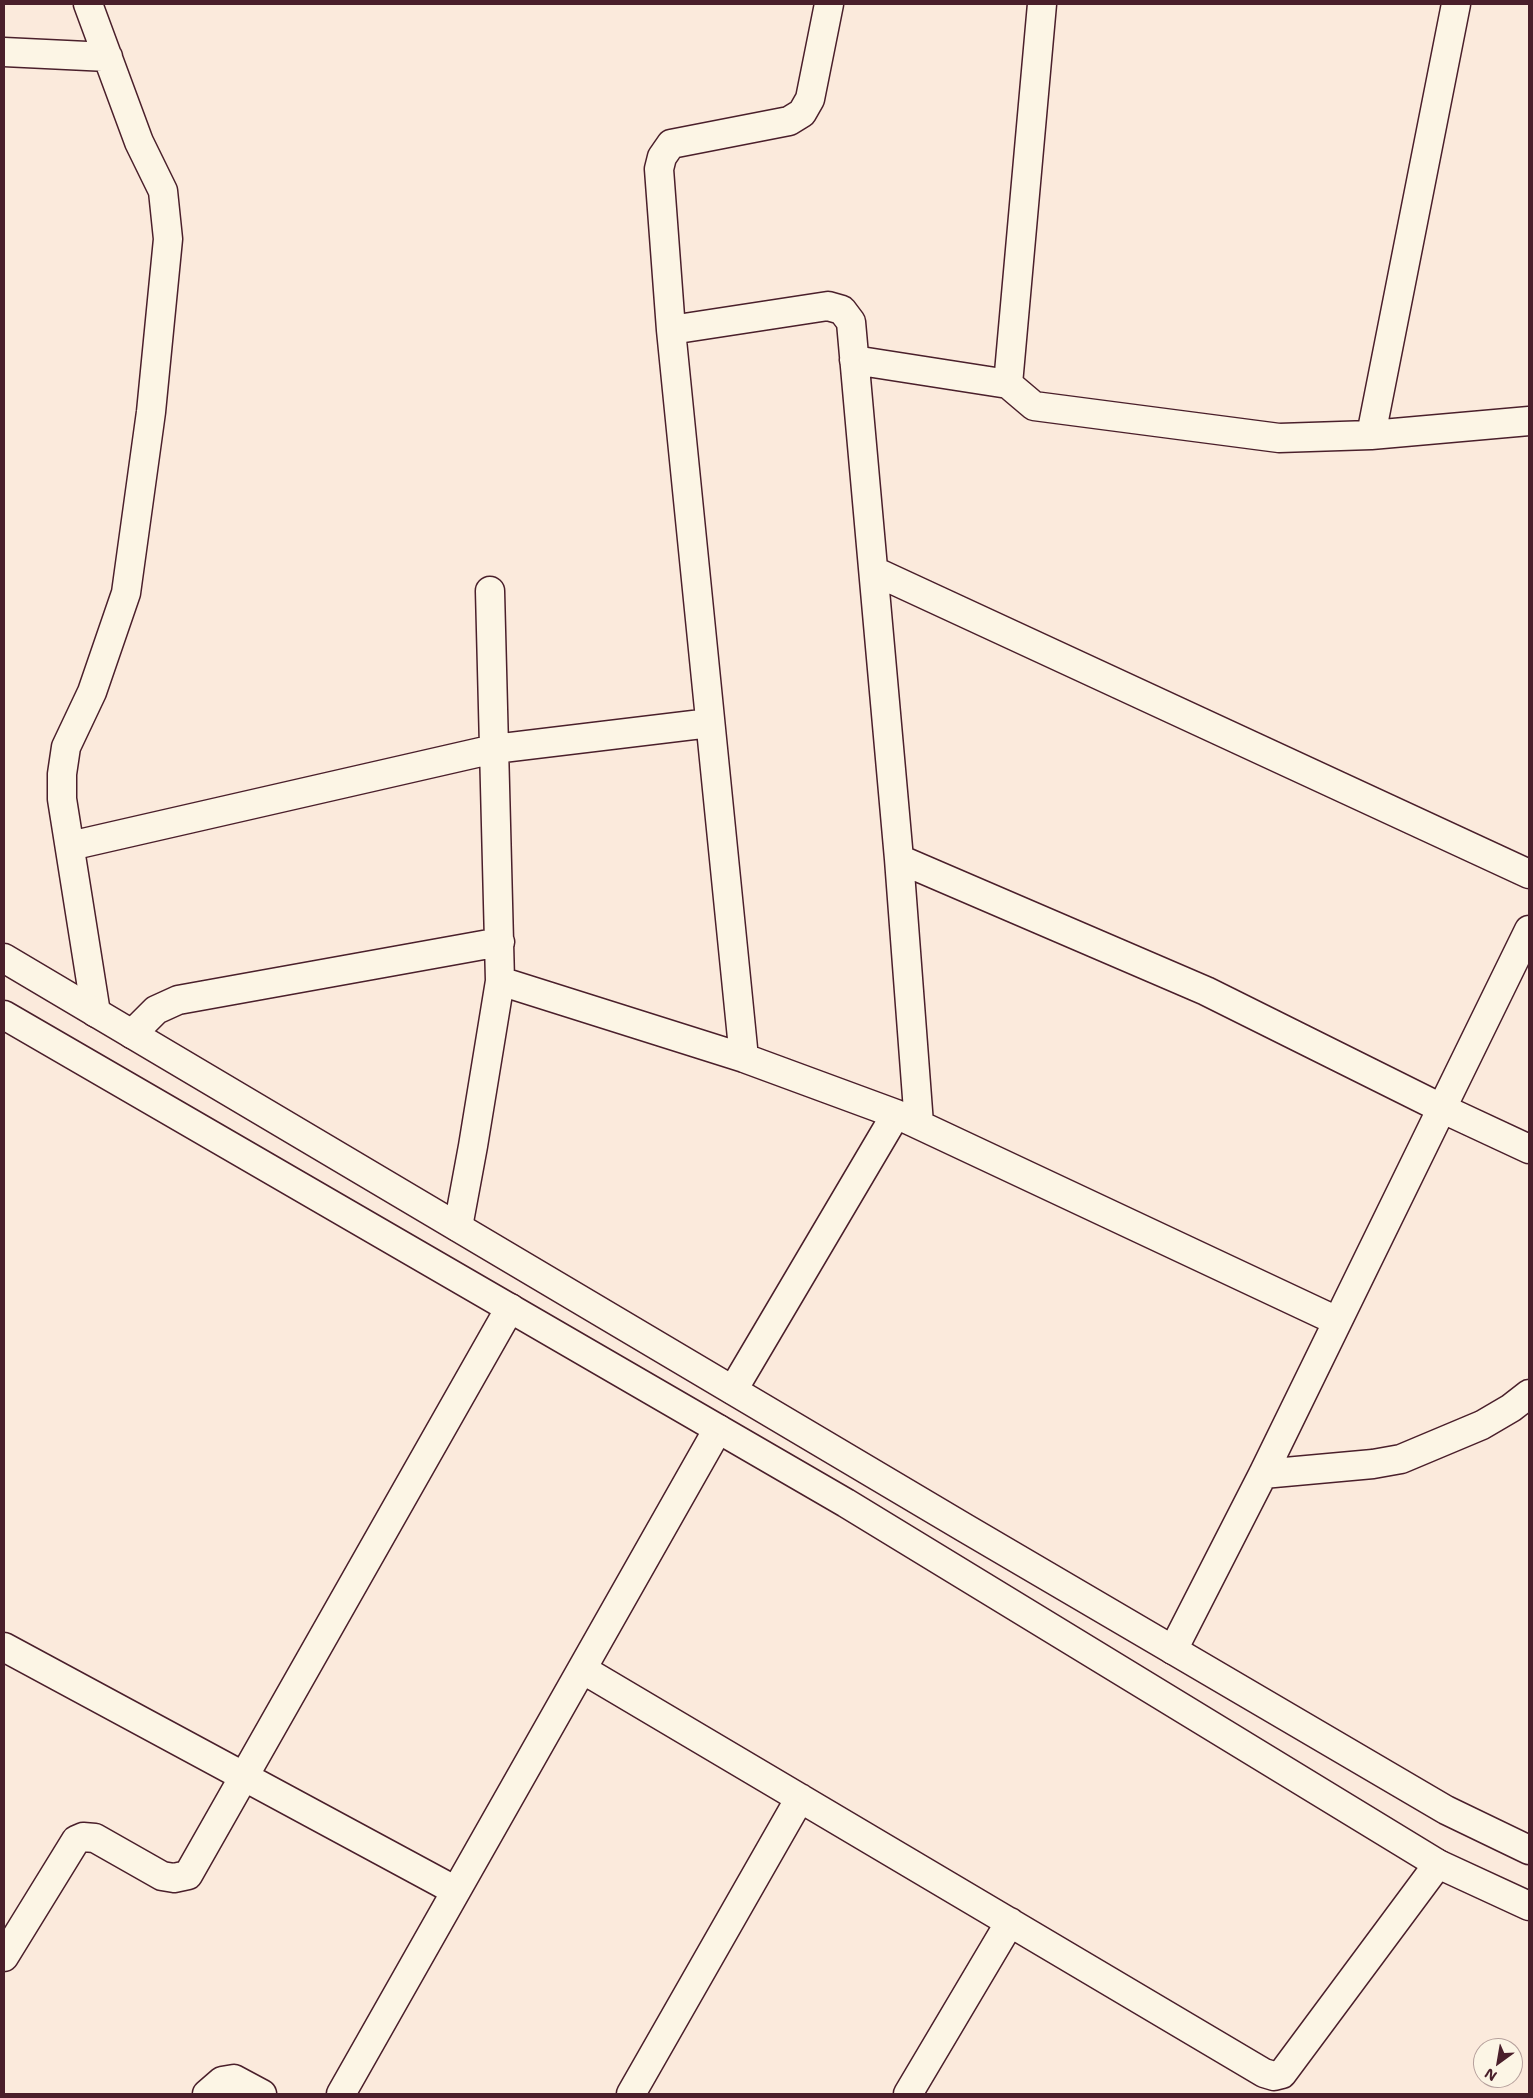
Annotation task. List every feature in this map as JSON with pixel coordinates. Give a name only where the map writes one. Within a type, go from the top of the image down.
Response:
[{"type":"street","points":[[88,4],[138,142],[163,190],[168,239],[151,412],[126,593],[92,692],[66,747],[62,774],[62,799],[96,1012]]},
{"type":"street","points":[[744,1058],[671,330],[658,169],[662,157],[671,144],[789,121],[802,113],[810,99],[829,4]]},
{"type":"street","points":[[1008,384],[1042,4]]},
{"type":"street","points":[[1371,435],[1456,4]]},
{"type":"street","points":[[4,52],[108,57]]},
{"type":"street","points":[[671,330],[828,306],[842,310],[851,322],[899,859],[908,1119],[733,1390]]},
{"type":"street","points":[[854,360],[1008,384],[1034,406],[1279,438],[1371,435],[1529,421]]},
{"type":"street","points":[[874,571],[1529,874]]},
{"type":"street","points":[[458,1227],[500,981],[490,592]]},
{"type":"street","points":[[70,846],[494,749],[710,723]]},
{"type":"street","points":[[899,859],[1206,991],[1441,1108],[1529,1149]]},
{"type":"street","points":[[1173,1650],[1263,1474],[1529,930]]},
{"type":"street","points":[[132,1034],[156,1010],[178,1000],[500,942]]},
{"type":"street","points":[[4,958],[1446,1810],[1529,1850]]},
{"type":"street","points":[[500,981],[744,1058],[908,1119],[1337,1321]]},
{"type":"street","points":[[4,1015],[863,1514],[1438,1864],[1529,1906]]},
{"type":"street","points":[[4,1957],[76,1840],[83,1837],[95,1838],[162,1876],[174,1878],[188,1875],[510,1308]]},
{"type":"street","points":[[1263,1474],[1373,1464],[1401,1458],[1482,1424],[1511,1408],[1529,1394]]},
{"type":"street","points":[[348,2093],[456,1891],[718,1429]]},
{"type":"street","points":[[4,1647],[456,1891]]},
{"type":"street","points":[[582,1669],[1264,2073],[1274,2076],[1282,2074],[1438,1864]]},
{"type":"street","points":[[631,2094],[800,1798]]},
{"type":"street","points":[[908,2094],[1010,1922]]},
{"type":"street","points":[[207,2094],[222,2081],[234,2079],[262,2094]]}]
